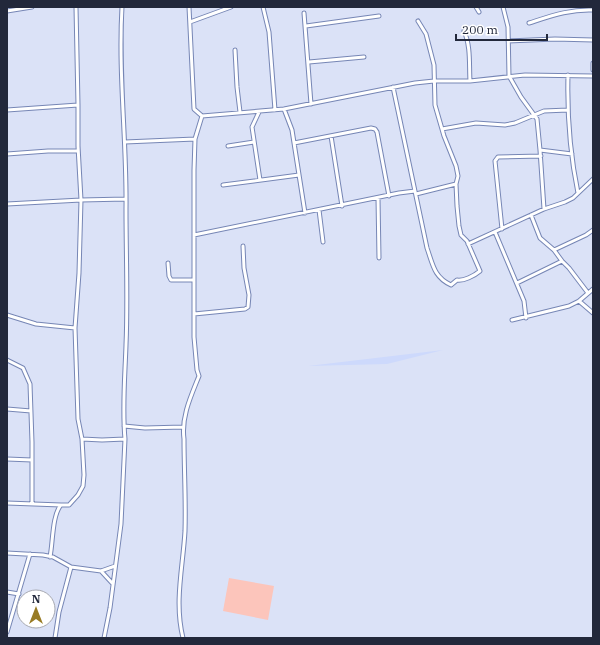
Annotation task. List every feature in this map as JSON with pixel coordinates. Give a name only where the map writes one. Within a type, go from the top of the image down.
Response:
[{"type":"street","points":[[7,11],[32,7]]},
{"type":"street","points":[[7,503],[69,505],[78,495],[82,486],[84,475],[82,439],[78,419],[75,328],[79,273],[81,200],[78,151],[76,7]]},
{"type":"street","points":[[104,638],[114,584],[121,524],[125,439],[124,382],[126,344],[126,199],[122,90],[122,7]]},
{"type":"street","points":[[189,7],[194,109],[202,116],[284,109],[350,97],[393,87],[434,81],[470,81],[508,76],[553,74],[593,76]]},
{"type":"street","points":[[190,22],[231,7]]},
{"type":"street","points":[[263,7],[269,32],[275,110]]},
{"type":"street","points":[[476,7],[479,12]]},
{"type":"street","points":[[503,7],[508,27],[508,76],[537,119],[544,209]]},
{"type":"street","points":[[529,23],[565,12],[576,10],[593,10]]},
{"type":"street","points":[[304,13],[311,104]]},
{"type":"street","points":[[306,26],[379,16]]},
{"type":"street","points":[[393,87],[427,248],[434,270],[443,281],[451,285],[457,280],[461,281],[480,271],[467,241],[461,235],[459,226],[456,184],[458,176],[456,166],[435,105],[434,65],[426,34],[418,21]]},
{"type":"street","points":[[464,31],[467,37],[470,81]]},
{"type":"street","points":[[508,41],[555,39],[593,40]]},
{"type":"street","points":[[235,50],[240,112]]},
{"type":"street","points":[[308,62],[364,56]]},
{"type":"street","points":[[593,63],[593,70]]},
{"type":"street","points":[[568,75],[568,110],[572,154],[578,193]]},
{"type":"street","points":[[7,110],[78,105]]},
{"type":"street","points":[[284,109],[292,130],[305,213]]},
{"type":"street","points":[[442,129],[476,123],[505,125],[515,123],[544,111],[568,110]]},
{"type":"street","points":[[259,112],[252,127],[260,180]]},
{"type":"street","points":[[183,638],[179,615],[179,583],[184,553],[185,530],[183,427],[189,403],[199,376],[196,370],[195,359],[194,314],[195,139],[202,116]]},
{"type":"street","points":[[294,143],[371,128],[375,129],[377,132],[389,196]]},
{"type":"street","points":[[331,136],[342,206]]},
{"type":"street","points":[[125,142],[195,139]]},
{"type":"street","points":[[228,146],[254,142]]},
{"type":"street","points":[[540,150],[572,154]]},
{"type":"street","points":[[7,154],[48,151],[78,151]]},
{"type":"street","points":[[502,229],[495,162],[496,159],[498,157],[541,156]]},
{"type":"street","points":[[223,185],[299,175]]},
{"type":"street","points":[[468,244],[544,209],[565,202],[593,180]]},
{"type":"street","points":[[194,235],[456,184]]},
{"type":"street","points":[[378,198],[379,258]]},
{"type":"street","points":[[7,204],[126,199]]},
{"type":"street","points":[[319,210],[323,242]]},
{"type":"street","points":[[531,215],[540,238],[554,250],[588,293]]},
{"type":"street","points":[[554,250],[586,235],[593,230]]},
{"type":"street","points":[[495,232],[524,301],[526,318]]},
{"type":"street","points":[[194,314],[245,309],[248,307],[249,295],[244,268],[243,246]]},
{"type":"street","points":[[517,283],[562,261]]},
{"type":"street","points":[[168,263],[169,276],[171,280],[194,280]]},
{"type":"street","points":[[512,320],[526,318],[569,306],[579,301],[593,289]]},
{"type":"street","points":[[579,301],[593,313]]},
{"type":"street","points":[[7,315],[36,324],[75,328]]},
{"type":"street","points":[[7,360],[23,368],[30,384],[32,411],[32,503]]},
{"type":"street","points":[[7,409],[32,411]]},
{"type":"street","points":[[124,426],[145,428],[183,427]]},
{"type":"street","points":[[82,439],[125,439]]},
{"type":"street","points":[[7,459],[32,460]]},
{"type":"street","points":[[50,557],[55,516],[61,505]]},
{"type":"street","points":[[7,553],[50,557],[71,567],[100,571],[115,566]]},
{"type":"street","points":[[20,589],[30,554]]},
{"type":"street","points":[[55,638],[59,612],[71,567]]},
{"type":"street","points":[[100,571],[114,584]]},
{"type":"street","points":[[7,632],[16,604]]},
{"type":"shaded area","points":[[443,350],[387,364],[308,366]]},
{"type":"shaded area","points":[[229,578],[274,586],[268,620],[223,611]]}]
